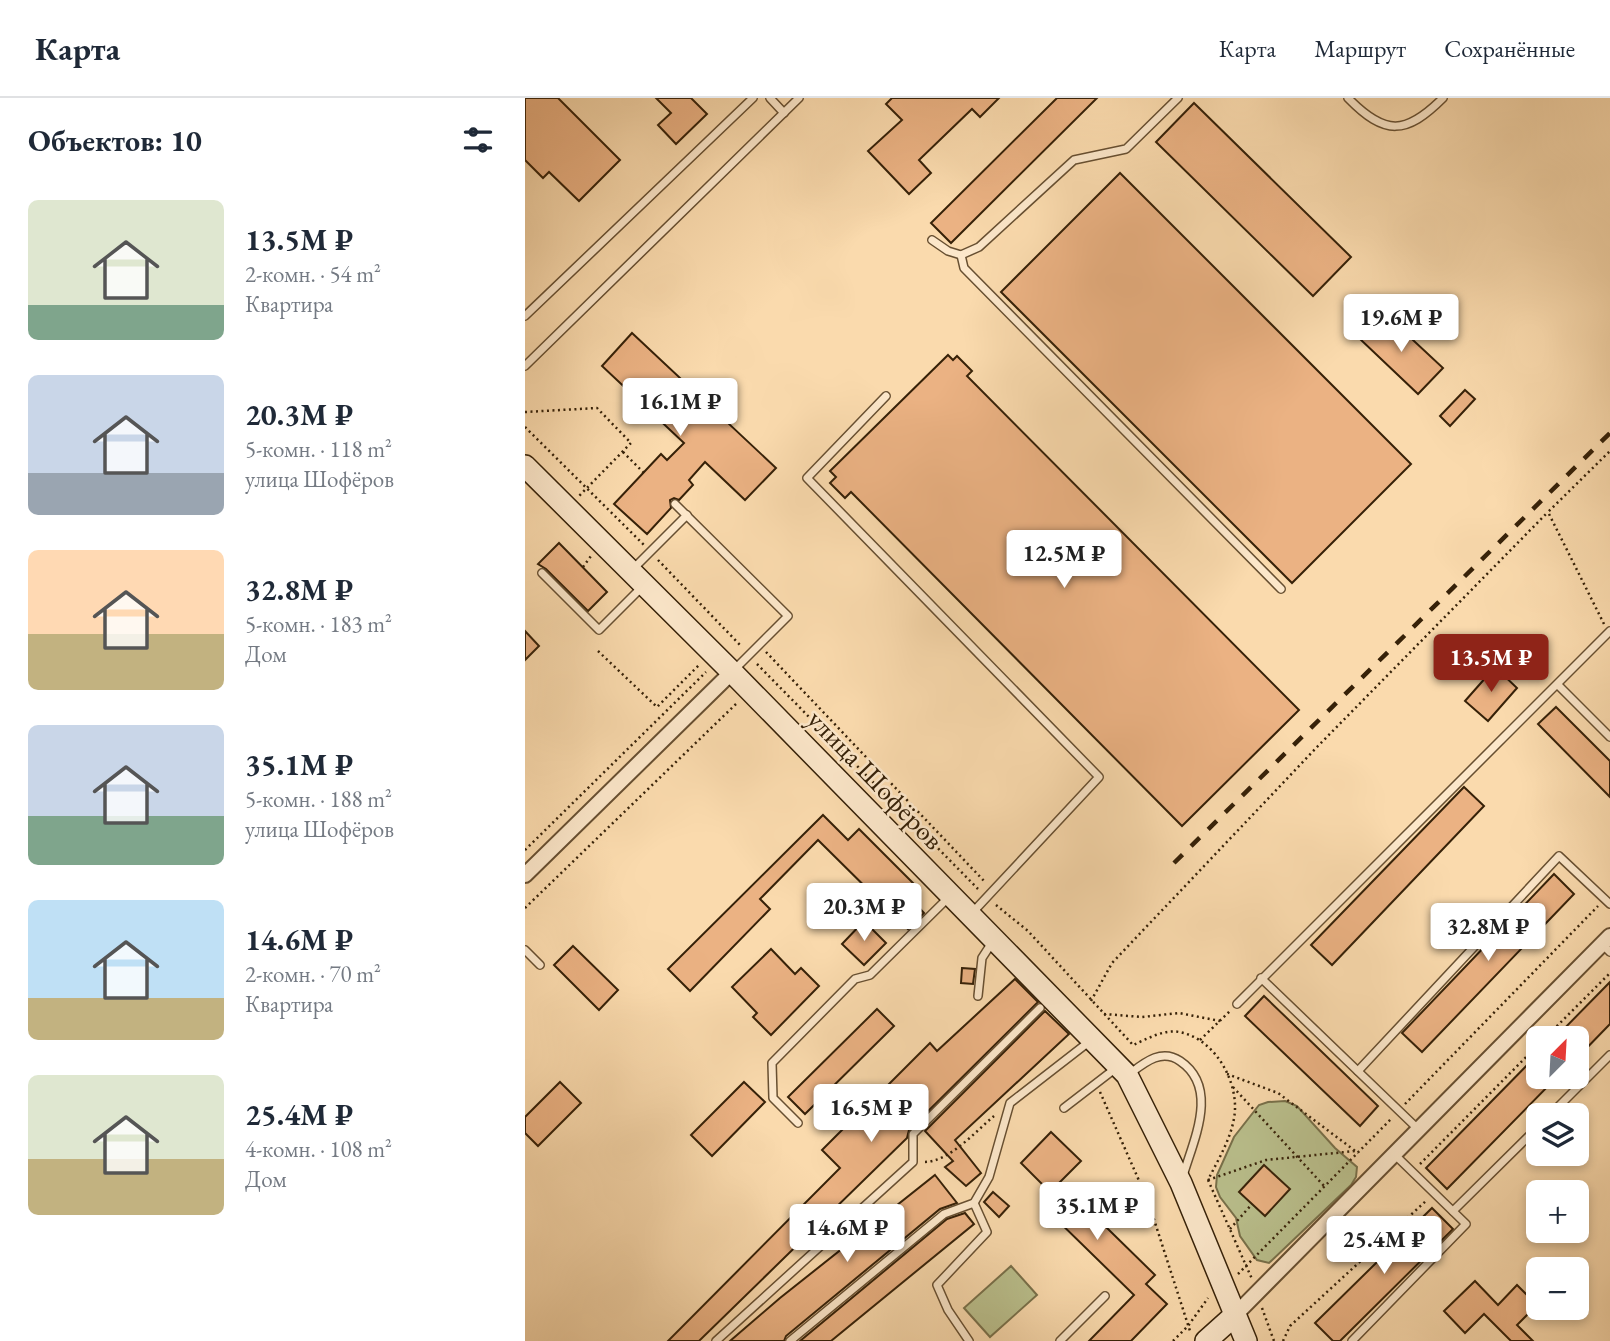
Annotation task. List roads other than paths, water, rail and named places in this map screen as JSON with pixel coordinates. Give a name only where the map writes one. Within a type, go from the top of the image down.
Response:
[{"type":"street","name":"улица Шофёров","points":[[525,466],[732,672],[1123,1071],[1181,1184],[1246,1341]]},
{"type":"street","points":[[525,875],[732,672]]},
{"type":"street","points":[[1206,1341],[1607,944]]},
{"type":"lane","points":[[525,316],[753,98]]},
{"type":"lane","points":[[769,98],[784,113]]},
{"type":"lane","points":[[525,366],[799,98]]},
{"type":"lane","points":[[932,240],[948,251],[961,255],[979,247],[1074,160],[1126,149],[1178,98]]},
{"type":"lane","points":[[1348,98],[1364,114],[1382,124],[1404,127],[1424,117],[1443,98]]},
{"type":"lane","points":[[961,255],[964,268],[1281,589]]},
{"type":"lane","points":[[886,396],[807,478],[1099,777],[969,915]]},
{"type":"lane","points":[[675,504],[788,616],[732,672]]},
{"type":"lane","points":[[542,573],[599,630],[638,578],[650,552],[687,515]]},
{"type":"lane","points":[[1237,1004],[1609,632]]},
{"type":"lane","points":[[1558,685],[1610,737]]},
{"type":"lane","points":[[1358,1071],[1559,856],[1607,901]]},
{"type":"lane","points":[[798,1123],[773,1098],[772,1063],[855,979],[870,975],[950,896]]},
{"type":"lane","points":[[978,996],[982,958],[994,940]]},
{"type":"lane","points":[[525,950],[540,965]]},
{"type":"lane","points":[[1261,978],[1419,1130]]},
{"type":"lane","points":[[716,1341],[913,1162],[913,1134],[1040,1009]]},
{"type":"lane","points":[[790,1341],[944,1214],[974,1203],[989,1177],[1010,1103],[1093,1039]]},
{"type":"lane","points":[[1563,1103],[1610,1055]]},
{"type":"lane","points":[[1063,1108],[1096,1082],[1146,1061],[1166,1056],[1183,1063],[1193,1072],[1199,1084],[1201,1111],[1181,1184]]},
{"type":"lane","points":[[1454,1211],[1526,1139]]},
{"type":"lane","points":[[1352,1341],[1466,1224],[1394,1154]]},
{"type":"lane","points":[[969,1341],[948,1310],[937,1284],[987,1232],[974,1203]]},
{"type":"lane","points":[[1060,1341],[1105,1296]]},
{"type":"railway","points":[[1174,863],[1610,433]]}]
